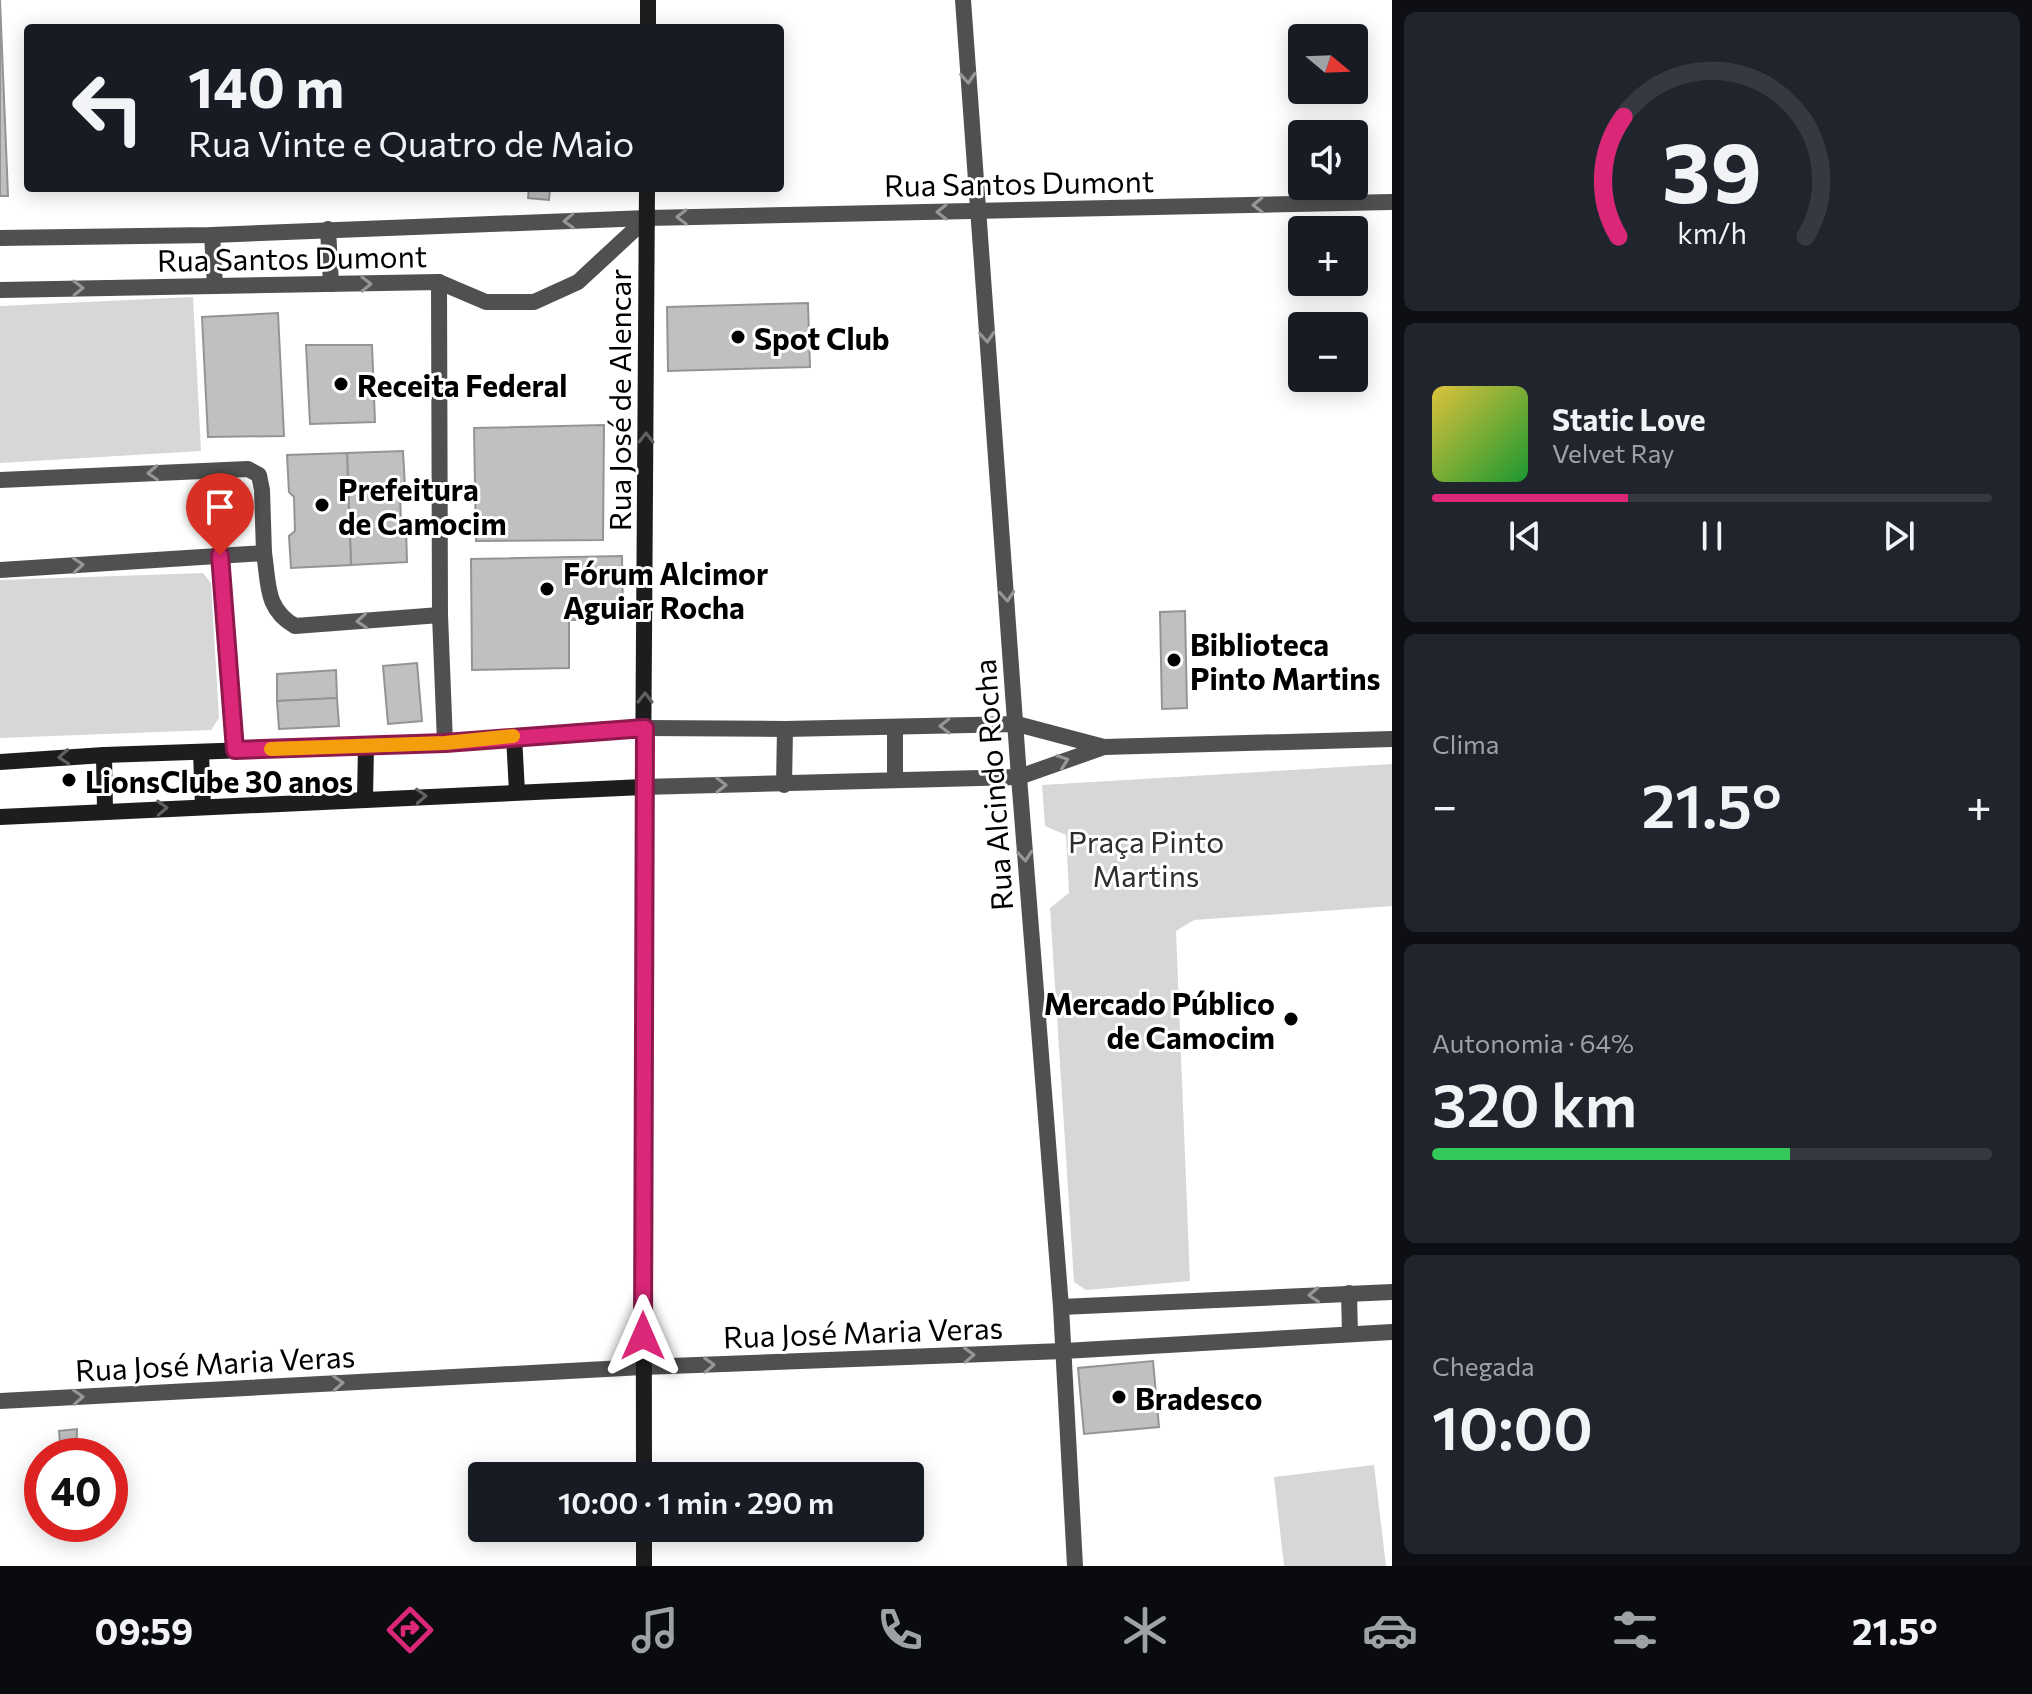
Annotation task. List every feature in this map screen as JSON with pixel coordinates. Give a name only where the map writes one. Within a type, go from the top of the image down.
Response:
[{"type":"street","points":[[648,0],[648,24]]},
{"type":"street","name":"Rua Alcindo Rocha","points":[[963,0],[1061,1307],[1075,1566]]},
{"type":"street","name":"Rua José de Alencar","points":[[644,1462],[643,787],[647,192]]},
{"type":"street","name":"Rua Santos Dumont","points":[[0,238],[212,235],[647,218],[1392,202]]},
{"type":"street","name":"Rua Santos Dumont","points":[[0,290],[439,282],[486,302],[534,302],[578,282],[647,218]]},
{"type":"street","points":[[328,229],[331,284]]},
{"type":"street","points":[[212,235],[215,286]]},
{"type":"street","points":[[439,282],[440,615],[445,743]]},
{"type":"street","points":[[0,480],[248,469],[259,475],[264,553],[273,608],[283,619],[295,626],[440,615]]},
{"type":"street","points":[[0,570],[264,553]]},
{"type":"street","points":[[220,555],[235,750]]},
{"type":"street","points":[[0,762],[104,755],[445,743],[645,728],[785,729],[1017,724],[1104,747],[1392,739]]},
{"type":"street","points":[[895,727],[895,780]]},
{"type":"street","points":[[784,785],[785,729]]},
{"type":"street","points":[[514,736],[517,792]]},
{"type":"street","points":[[365,799],[366,745]]},
{"type":"street","points":[[0,817],[643,787],[1019,777],[1104,747]]},
{"type":"street","points":[[201,752],[203,806]]},
{"type":"street","points":[[104,755],[105,810]]},
{"type":"street","points":[[1061,1307],[1392,1292]]},
{"type":"street","points":[[1349,1293],[1350,1334]]},
{"type":"street","name":"Rua José Maria Veras","points":[[0,1401],[643,1367],[1064,1351],[1392,1332]]},
{"type":"street","points":[[644,1542],[644,1566]]},
{"type":"green space","points":[[193,297],[201,451],[0,463],[0,306]]},
{"type":"green space","points":[[203,573],[211,583],[219,718],[211,730],[0,738],[0,580]]},
{"type":"green space","name":"Praça Pinto Martins","points":[[1392,764],[1392,906],[1194,920],[1176,931],[1190,1281],[1086,1290],[1074,1282],[1050,908],[1069,893],[1066,835],[1045,826],[1042,785]]},
{"type":"green space","points":[[1374,1465],[1386,1566],[1284,1566],[1274,1477]]},
{"type":"building","points":[[0,0],[8,196],[0,196]]},
{"type":"building","points":[[529,192],[550,192],[549,200],[528,198]]},
{"type":"building","name":"Spot Club","points":[[808,303],[810,367],[668,371],[667,307]]},
{"type":"building","points":[[278,313],[284,436],[208,437],[202,317]]},
{"type":"building","name":"Receita Federal","points":[[306,345],[372,345],[375,422],[310,424]]},
{"type":"building","points":[[604,425],[603,540],[476,541],[474,428]]},
{"type":"building","points":[[403,451],[405,487],[400,492],[401,524],[406,527],[407,562],[351,565],[347,453]]},
{"type":"building","name":"Prefeitura de Camocim","points":[[347,453],[351,565],[291,568],[289,536],[295,531],[294,497],[289,492],[287,455]]},
{"type":"building","name":"Fórum Alcimor Aguiar Rocha","points":[[622,556],[623,619],[569,620],[569,668],[472,670],[471,559]]},
{"type":"building","name":"Biblioteca Pinto Martins","points":[[1185,611],[1187,708],[1162,709],[1160,612]]},
{"type":"building","points":[[417,663],[422,721],[388,724],[383,666]]},
{"type":"building","points":[[336,670],[337,698],[277,701],[277,674]]},
{"type":"building","points":[[337,698],[339,726],[279,729],[277,701]]},
{"type":"building","name":"Bradesco","points":[[1153,1361],[1159,1427],[1084,1434],[1078,1368]]},
{"type":"building","points":[[77,1429],[77,1438],[60,1438],[59,1431]]},
{"type":"slow traffic","points":[[271,749],[445,743],[513,736]]},
{"type":"place","name":"Spot Club","points":[[738,337]]},
{"type":"place","name":"Receita Federal","points":[[341,384]]},
{"type":"place","name":"Prefeitura de Camocim","points":[[322,505]]},
{"type":"place","name":"Fórum Alcimor Aguiar Rocha","points":[[547,589]]},
{"type":"place","name":"Biblioteca Pinto Martins","points":[[1174,660]]},
{"type":"place","name":"LionsClube 30 anos","points":[[69,780]]},
{"type":"place","name":"Mercado Público de Camocim","points":[[1291,1019]]},
{"type":"place","name":"Bradesco","points":[[1119,1397]]},
{"type":"route","points":[[220,555],[235,750],[445,743],[645,728],[643,1336]]}]
